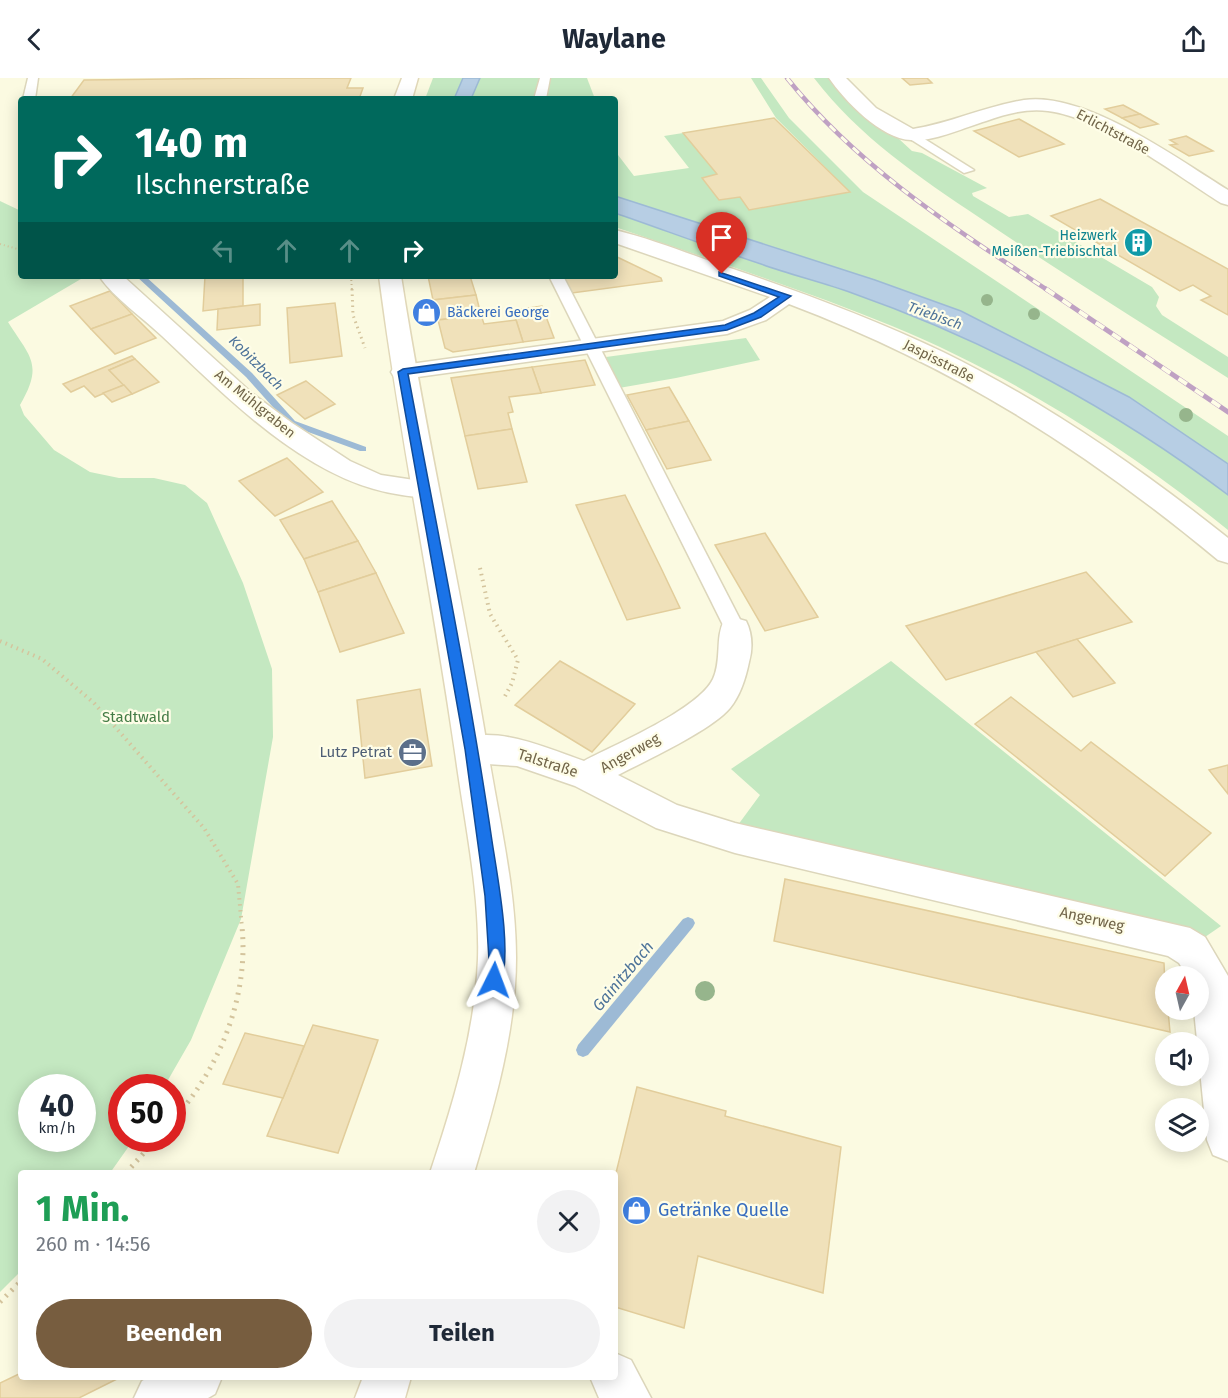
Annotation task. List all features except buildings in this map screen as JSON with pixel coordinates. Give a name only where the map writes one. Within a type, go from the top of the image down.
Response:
[{"type":"street","points":[[404,96],[410,78]]},
{"type":"street","points":[[837,78],[848,93],[874,114],[914,134]]},
{"type":"street","name":"Erlichtstraße","points":[[914,134],[1026,105],[1052,105],[1082,114],[1107,126],[1228,199]]},
{"type":"street","name":"Jaspisstraße","points":[[618,237],[786,296],[889,336],[1012,398],[1143,484],[1228,553]]},
{"type":"street","name":"Am Mühlgraben","points":[[113,279],[244,399],[284,429],[341,467],[376,483],[424,489]]},
{"type":"street","points":[[390,279],[403,372],[472,749],[493,896],[497,960],[490,1022],[471,1113],[454,1170]]},
{"type":"street","points":[[403,372],[727,327],[758,315],[786,296]]},
{"type":"street","name":"Angerweg","points":[[587,776],[687,722],[718,700],[730,677],[736,653],[735,630]]},
{"type":"street","name":"Talstraße","points":[[472,749],[517,752],[587,776]]},
{"type":"street","name":"Angerweg","points":[[587,776],[668,817],[735,838],[1160,934],[1177,940],[1192,950],[1210,979],[1228,1140]]},
{"type":"street","points":[[159,1398],[192,1380]]},
{"type":"street","points":[[380,1398],[386,1380]]},
{"type":"street","points":[[616,1380],[626,1398]]},
{"type":"lane","points":[[30,96],[33,78]]},
{"type":"lane","points":[[541,96],[545,78]]},
{"type":"lane","points":[[914,134],[968,170]]},
{"type":"lane","name":"Angerweg","points":[[558,279],[735,630]]},
{"type":"path","points":[[0,244],[18,249]]},
{"type":"path","points":[[0,641],[42,659],[94,703],[204,828],[238,884],[244,946],[232,1023],[194,1097],[186,1106]]},
{"type":"path","points":[[129,1170],[145,1152]]},
{"type":"path","points":[[0,1302],[18,1284]]},
{"type":"green space","points":[[433,78],[463,78],[455,96],[426,96]]},
{"type":"green space","points":[[480,78],[587,78],[594,96],[472,96]]},
{"type":"green space","points":[[751,78],[761,78],[789,118],[863,192],[1228,436],[1228,464],[1129,397],[961,311],[875,280],[618,197],[618,155],[634,176],[689,168],[664,136],[683,133],[717,174],[703,178],[719,200],[740,197],[750,210],[850,192],[776,118]]},
{"type":"green space","points":[[814,78],[833,78],[912,151],[922,153],[987,188],[972,193],[973,196],[1009,217],[1028,214],[1152,287],[1159,297],[1156,306],[1162,315],[1228,357],[1228,378],[957,203],[870,137],[850,119]]},
{"type":"green space","name":"Stadtwald","points":[[0,201],[18,210],[18,279],[81,279],[8,322],[28,353],[33,370],[20,405],[24,415],[54,450],[90,472],[119,478],[154,478],[185,485],[207,503],[243,583],[272,669],[273,737],[241,919],[191,1040],[171,1074],[108,1074],[108,1152],[125,1152],[112,1170],[18,1170],[18,1274],[0,1292]]},
{"type":"green space","points":[[618,214],[772,268],[841,289],[952,332],[1000,355],[1095,406],[1141,434],[1228,495],[1228,530],[1109,443],[1068,416],[981,367],[858,312],[618,228]]},
{"type":"green space","points":[[746,338],[760,360],[619,388],[606,357]]},
{"type":"green space","points":[[891,661],[1221,926],[1205,937],[1185,927],[735,829],[760,795],[731,769]]},
{"type":"water","points":[[463,78],[480,78],[472,96],[455,96]]},
{"type":"water","name":"Triebisch","points":[[618,197],[875,280],[961,311],[1129,397],[1228,464],[1228,495],[1141,434],[1095,406],[1000,355],[902,312],[829,285],[772,268],[618,214]]},
{"type":"waterway","name":"Kobitzbach","points":[[143,279],[249,375],[292,423],[363,449]]},
{"type":"waterway","name":"Gainitzbach","points":[[583,1050],[688,923]]},
{"type":"railway","points":[[787,78],[845,140],[909,195],[1047,290]]},
{"type":"railway","points":[[1047,290],[1228,412]]},
{"type":"place","name":"Heizwerk Meißen-Triebischtal","points":[[1138,243]]},
{"type":"place","name":"Bäckerei George","points":[[426,312]]},
{"type":"place","name":"Lutz Petrat","points":[[413,752]]},
{"type":"place","name":"Getränke Quelle","points":[[637,1210]]},
{"type":"route","points":[[494,980],[497,960],[493,896],[472,749],[403,372],[727,327],[758,315],[786,296],[722,274]]}]
